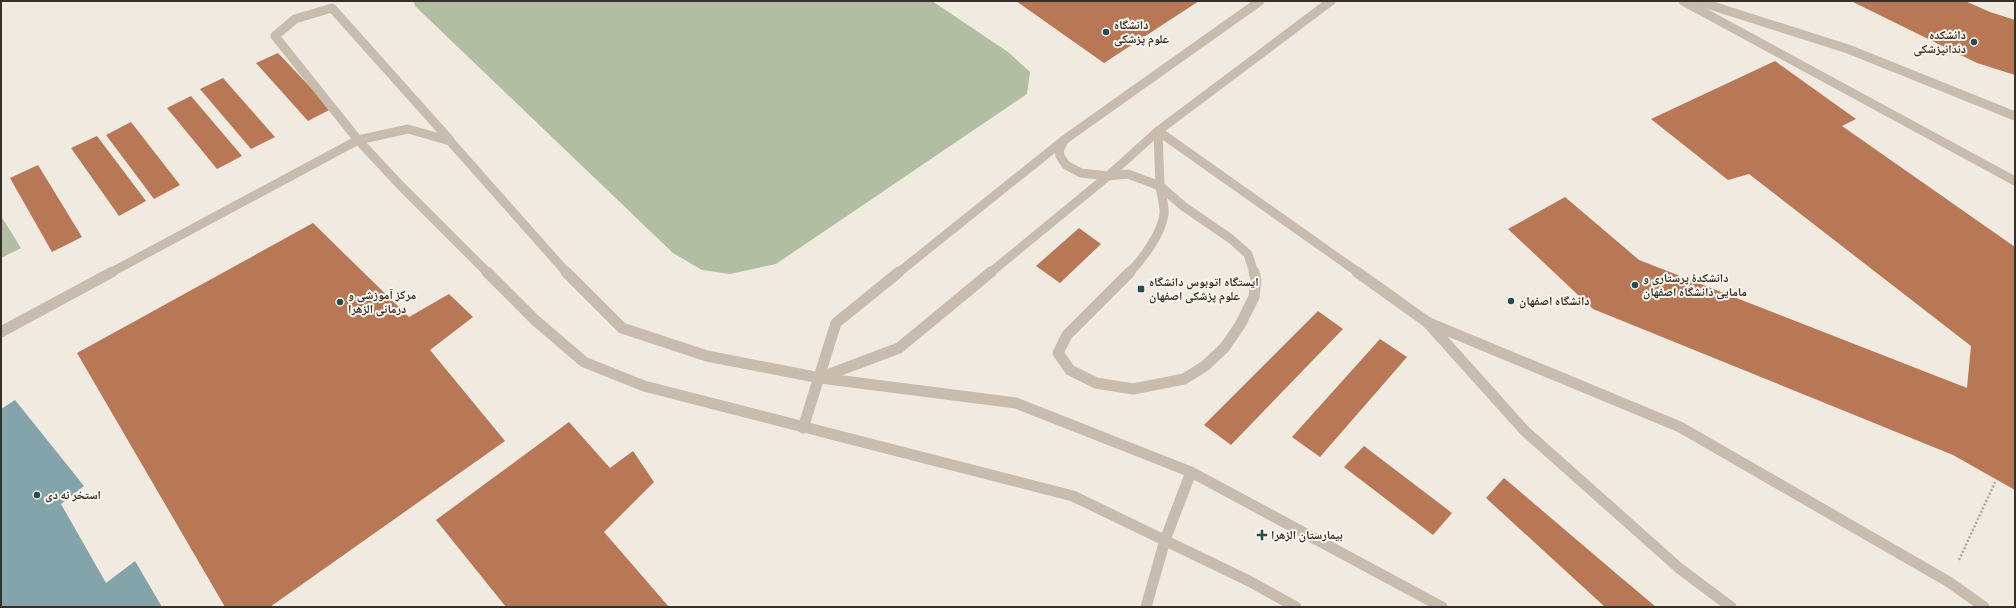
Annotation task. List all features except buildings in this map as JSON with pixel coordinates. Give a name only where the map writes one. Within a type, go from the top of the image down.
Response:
[{"type":"lane","points":[[803,428],[820,378],[836,323],[1064,140],[1260,1]]},
{"type":"lane","points":[[820,378],[899,348],[1108,176],[1158,131],[1331,1]]},
{"type":"lane","points":[[1683,1],[2015,181]]},
{"type":"lane","points":[[1698,1],[1848,49],[2015,116]]},
{"type":"lane","points":[[1296,607],[1249,581],[1073,496],[644,386],[584,362],[535,320],[400,185],[358,140],[275,36],[295,19],[332,8],[565,271],[622,328],[707,356],[820,378],[1016,403],[1192,472],[1442,607]]},
{"type":"lane","points":[[1,332],[358,140],[408,129],[450,141]]},
{"type":"lane","points":[[1064,140],[1059,151],[1060,156],[1066,165],[1081,173],[1108,176],[1128,174],[1160,186],[1183,206],[1230,239],[1248,254],[1256,280],[1254,297],[1240,325],[1225,347],[1205,366],[1184,379],[1133,389],[1096,383],[1070,370],[1058,353],[1067,335],[1138,264],[1158,232],[1164,214],[1160,186],[1158,131]]},
{"type":"lane","points":[[1158,131],[1427,322],[1525,431],[1679,568],[1731,607]]},
{"type":"lane","points":[[1427,322],[1680,427],[1949,582],[1984,607]]},
{"type":"lane","points":[[1146,607],[1165,540],[1192,472]]},
{"type":"path","points":[[1949,582],[1996,480]]},
{"type":"green space","points":[[414,1],[932,1],[1008,52],[1030,72],[1027,94],[776,264],[730,274],[702,270],[673,253],[415,6]]},
{"type":"green space","points":[[1,216],[21,248],[1,258]]},
{"type":"water","name":"استخر نه دی","points":[[15,400],[84,486],[61,504],[106,583],[135,561],[162,607],[1,607],[1,409]]},
{"type":"place","name":"دانشگاه علوم پزشکی","points":[[1106,32]]},
{"type":"place","name":"دانشکده دندانپزشکی","points":[[1974,42]]},
{"type":"place","name":"دانشکدهٔ پرستاری و مامایی دانشگاه اصفهان","points":[[1635,285]]},
{"type":"place","name":"ایستگاه اتوبوس دانشگاه علوم پزشکی اصفهان","points":[[1141,289]]},
{"type":"place","name":"دانشگاه اصفهان","points":[[1511,301]]},
{"type":"place","name":"مرکز آموزشی و درمانی الزهرا","points":[[340,302]]},
{"type":"place","name":"استخر نه دی","points":[[37,495]]},
{"type":"place","name":"بیمارستان الزهرا","points":[[1262,535]]}]
